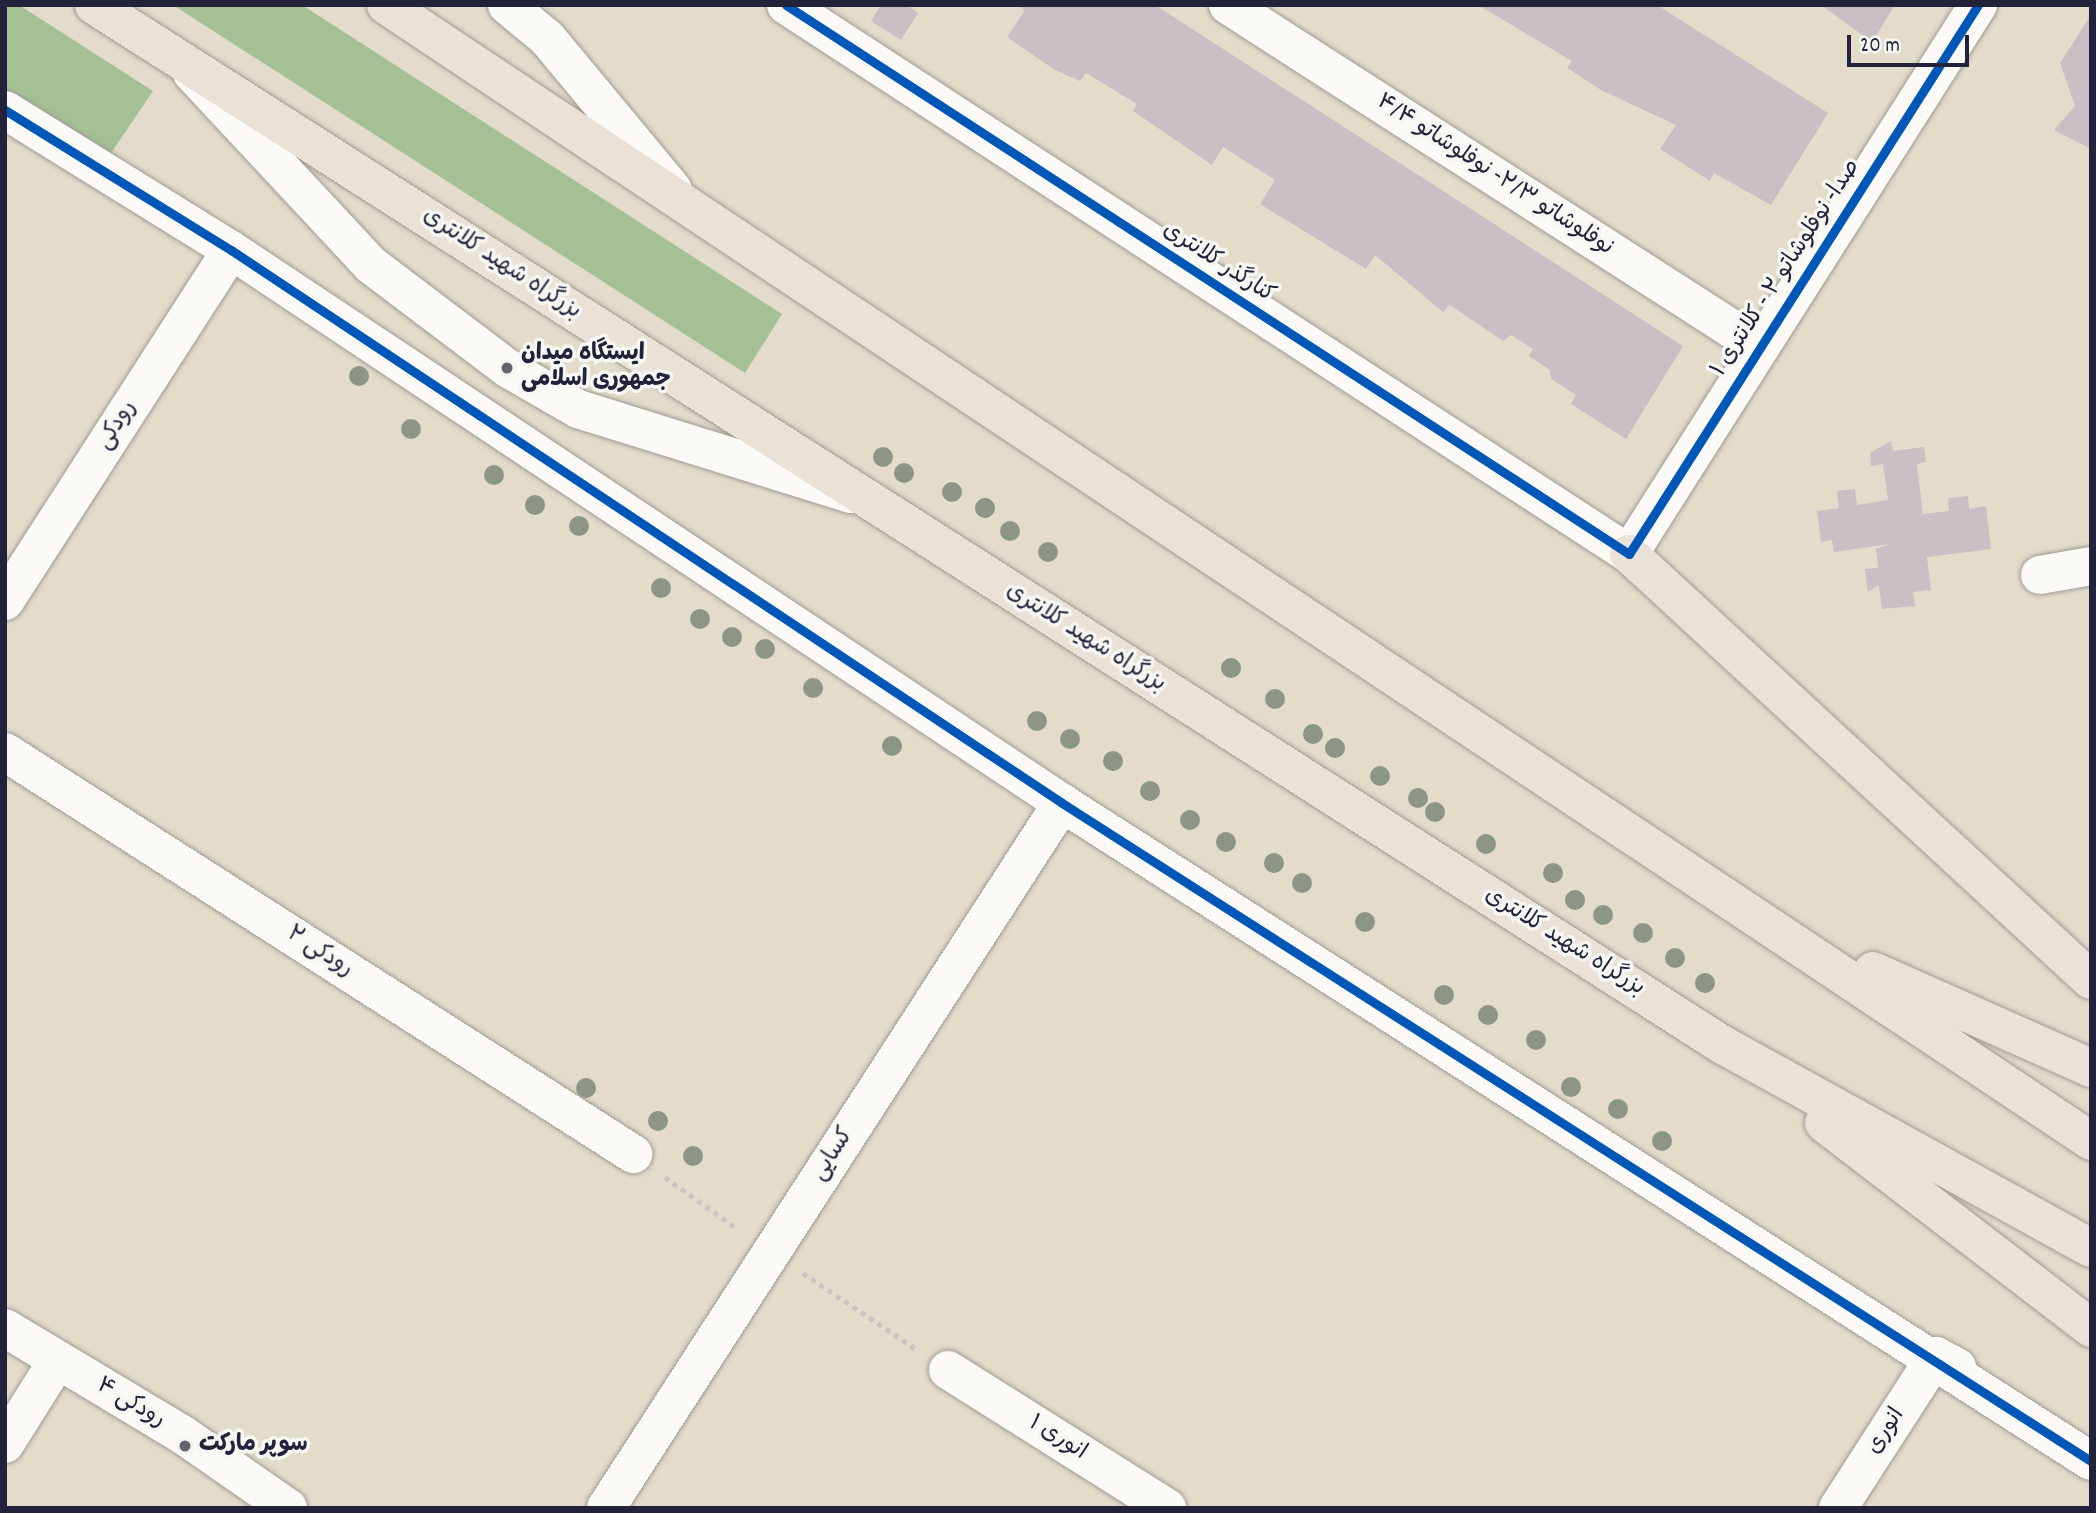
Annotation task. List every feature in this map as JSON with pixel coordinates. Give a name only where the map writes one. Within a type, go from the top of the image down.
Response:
[{"type":"highway","name":"بزرگراه شهید کلانتری","points":[[94,5],[1723,1045],[2091,1248]]},
{"type":"highway","points":[[386,5],[1785,932],[2091,1141]]},
{"type":"highway","points":[[1629,554],[2091,980]]},
{"type":"highway","points":[[1785,932],[2091,1068]]},
{"type":"highway","points":[[1723,1045],[2091,1328]]},
{"type":"street","points":[[507,5],[547,38],[681,200]]},
{"type":"street","name":"کنارگذر کلانتری","points":[[786,5],[1629,554]]},
{"type":"street","name":"نوفلوشاتو ۲/۳- نوفلوشاتو ۴/۴","points":[[1228,5],[1760,347]]},
{"type":"street","name":"صدا- نوفلوشاتو ۲ - کلانتری ۱","points":[[1629,554],[1978,5]]},
{"type":"street","points":[[179,58],[372,265],[507,368],[578,409],[867,499]]},
{"type":"street","points":[[5,110],[231,250],[1062,803],[1936,1356],[2091,1461]]},
{"type":"street","name":"رودکی","points":[[5,601],[231,250]]},
{"type":"street","points":[[2040,575],[2091,566]]},
{"type":"street","name":"رودکی ۲","points":[[5,752],[633,1154]]},
{"type":"street","name":"کسایی","points":[[606,1508],[1062,803]]},
{"type":"street","name":"رودکی ۴","points":[[5,1328],[183,1435],[288,1508]]},
{"type":"street","points":[[1936,1356],[2091,1434]]},
{"type":"street","name":"انوری","points":[[1838,1508],[1936,1356]]},
{"type":"street","points":[[5,1444],[57,1361]]},
{"type":"street","name":"انوری ۱","points":[[948,1370],[1167,1508]]},
{"type":"green space","points":[[5,5],[19,5],[153,91],[107,159],[5,93]]},
{"type":"green space","points":[[173,5],[302,5],[782,314],[745,373]]},
{"type":"building","points":[[881,5],[907,5],[918,13],[901,40],[871,21]]},
{"type":"building","points":[[1017,5],[1155,5],[1683,346],[1626,439],[1571,404],[1576,395],[1551,379],[1550,370],[1529,356],[1533,349],[1511,335],[1503,341],[1450,305],[1443,312],[1375,255],[1366,269],[1260,204],[1275,180],[1223,147],[1212,165],[1133,111],[1137,104],[1086,73],[1080,81],[1055,70],[1007,37],[1025,10]]},
{"type":"building","points":[[1478,5],[1657,5],[1828,113],[1771,205],[1714,173],[1710,181],[1660,149],[1676,125],[1601,90],[1567,68],[1572,61]]},
{"type":"building","points":[[1821,5],[1895,5],[1872,42]]},
{"type":"building","points":[[2091,15],[2091,149],[2054,130],[2075,106],[2060,63]]},
{"type":"building","points":[[1891,441],[1893,451],[1924,447],[1926,462],[1917,464],[1923,514],[1949,511],[1948,498],[1968,496],[1969,509],[1986,506],[1991,549],[1927,557],[1931,590],[1913,592],[1915,606],[1882,609],[1879,585],[1868,592],[1865,569],[1878,568],[1876,549],[1890,544],[1834,552],[1832,540],[1821,542],[1817,511],[1839,508],[1837,491],[1855,489],[1857,505],[1888,500],[1883,464],[1871,466],[1870,453]]},
{"type":"cycle path","points":[[786,5],[1629,554],[1978,5]]},
{"type":"cycle path","points":[[5,110],[231,250],[1062,803],[2091,1461]]},
{"type":"place","name":"ایستگاه میدان جمهوری اسلامی","points":[[507,368]]},
{"type":"place","name":"سوپر مارکت","points":[[185,1446]]}]
